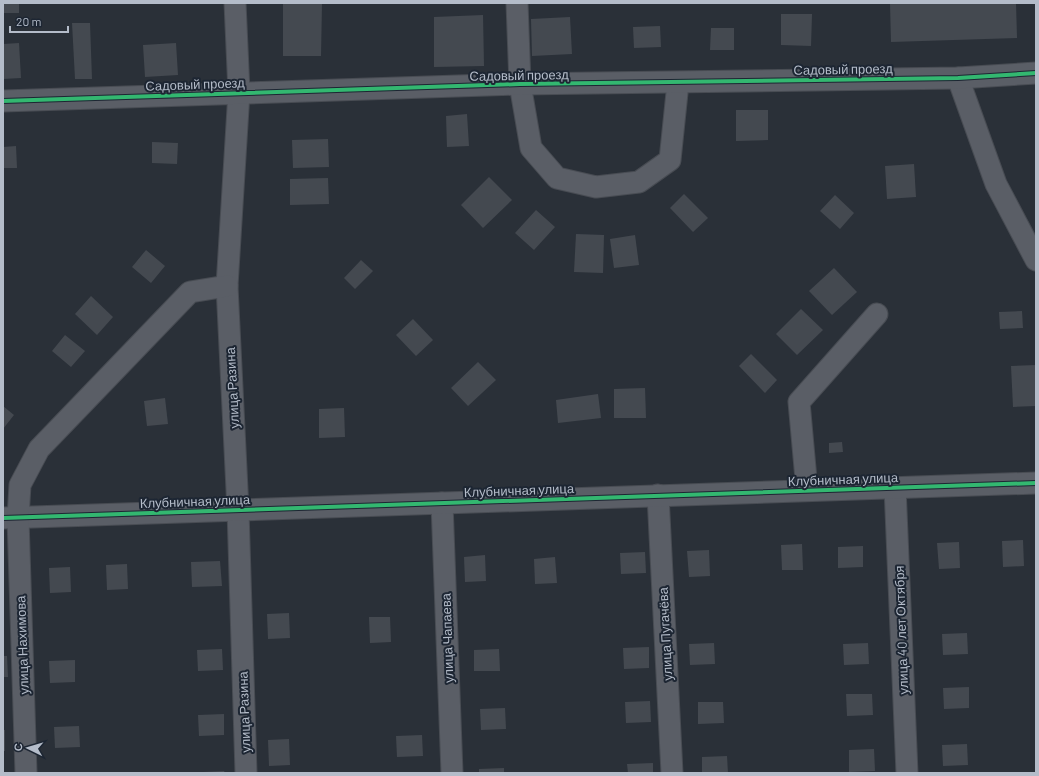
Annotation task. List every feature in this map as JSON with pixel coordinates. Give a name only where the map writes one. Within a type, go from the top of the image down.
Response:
[{"type":"street","name":"улица Разина","points":[[235,3],[240,92],[227,286],[238,510],[246,773]]},
{"type":"street","points":[[517,3],[520,84],[531,148],[557,178],[596,187],[639,182],[670,160],[678,83]]},
{"type":"street","name":"Садовый проезд","points":[[3,101],[240,92],[520,84],[958,78],[1036,72]]},
{"type":"street","points":[[958,78],[996,184],[1036,260]]},
{"type":"street","points":[[11,518],[20,485],[39,449],[190,292],[227,286]]},
{"type":"street","points":[[807,490],[799,402],[877,314]]},
{"type":"street","name":"Клубничная улица","points":[[11,518],[1036,483]]},
{"type":"street","name":"улица 40 лет Октября","points":[[895,487],[907,773]]},
{"type":"street","name":"улица Пугачёва","points":[[658,495],[672,773]]},
{"type":"street","name":"улица Чапаева","points":[[442,503],[452,773]]},
{"type":"street","name":"улица Нахимова","points":[[11,518],[26,773]]},
{"type":"building","points":[[3,3],[19,3],[19,13],[3,13]]},
{"type":"building","points":[[283,3],[322,3],[321,56],[283,56]]},
{"type":"building","points":[[890,3],[1016,3],[1017,38],[891,42]]},
{"type":"building","points":[[781,14],[812,14],[811,46],[781,45]]},
{"type":"building","points":[[483,15],[484,66],[434,67],[434,17]]},
{"type":"building","points":[[570,17],[572,54],[532,56],[531,19]]},
{"type":"building","points":[[72,23],[90,23],[92,79],[75,79]]},
{"type":"building","points":[[660,26],[661,47],[634,48],[633,27]]},
{"type":"building","points":[[711,28],[734,28],[734,50],[710,50]]},
{"type":"building","points":[[19,43],[21,78],[3,79],[3,44]]},
{"type":"building","points":[[176,43],[178,75],[145,77],[143,45]]},
{"type":"building","points":[[736,110],[768,110],[768,140],[736,141]]},
{"type":"building","points":[[467,114],[469,146],[447,147],[446,116]]},
{"type":"building","points":[[328,139],[329,167],[293,168],[292,140]]},
{"type":"building","points":[[152,142],[178,143],[177,164],[152,163]]},
{"type":"building","points":[[16,146],[17,168],[3,168],[3,147]]},
{"type":"building","points":[[914,164],[916,197],[887,199],[885,166]]},
{"type":"building","points":[[489,177],[512,200],[483,228],[461,205]]},
{"type":"building","points":[[328,178],[329,204],[290,205],[290,179]]},
{"type":"building","points":[[684,194],[708,218],[693,232],[670,208]]},
{"type":"building","points":[[835,195],[854,213],[840,229],[820,211]]},
{"type":"building","points":[[536,210],[555,227],[534,250],[515,233]]},
{"type":"building","points":[[576,234],[604,235],[603,273],[574,272]]},
{"type":"building","points":[[635,235],[639,265],[614,268],[610,239]]},
{"type":"building","points":[[146,250],[165,266],[151,283],[132,267]]},
{"type":"building","points":[[361,260],[373,271],[355,289],[344,278]]},
{"type":"building","points":[[834,268],[857,292],[832,315],[809,291]]},
{"type":"building","points":[[91,296],[113,317],[97,335],[75,314]]},
{"type":"building","points":[[801,309],[823,330],[797,355],[776,334]]},
{"type":"building","points":[[1022,311],[1023,328],[1000,329],[999,312]]},
{"type":"building","points":[[413,319],[433,340],[416,356],[396,335]]},
{"type":"building","points":[[65,335],[85,351],[71,367],[52,351]]},
{"type":"building","points":[[751,354],[777,380],[765,393],[739,366]]},
{"type":"building","points":[[478,362],[496,380],[468,406],[451,388]]},
{"type":"building","points":[[1036,365],[1036,406],[1013,407],[1011,366]]},
{"type":"building","points":[[645,388],[646,418],[614,418],[614,389]]},
{"type":"building","points":[[598,394],[601,418],[558,423],[556,400]]},
{"type":"building","points":[[165,398],[168,424],[147,426],[144,401]]},
{"type":"building","points":[[3,406],[14,415],[3,429]]},
{"type":"building","points":[[344,408],[345,437],[319,438],[319,409]]},
{"type":"building","points":[[842,442],[843,452],[829,453],[829,443]]},
{"type":"building","points":[[1023,540],[1024,566],[1003,567],[1002,541]]},
{"type":"building","points":[[959,542],[960,568],[939,569],[937,543]]},
{"type":"building","points":[[802,544],[803,570],[782,570],[781,545]]},
{"type":"building","points":[[863,546],[863,567],[838,568],[838,547]]},
{"type":"building","points":[[709,550],[710,576],[689,577],[687,551]]},
{"type":"building","points":[[645,552],[646,573],[621,574],[620,553]]},
{"type":"building","points":[[485,555],[486,581],[465,582],[464,557]]},
{"type":"building","points":[[555,557],[557,583],[535,584],[534,559]]},
{"type":"building","points":[[220,561],[222,586],[192,587],[191,562]]},
{"type":"building","points":[[127,564],[128,589],[107,590],[106,565]]},
{"type":"building","points":[[70,567],[71,592],[50,593],[49,568]]},
{"type":"building","points":[[289,613],[290,638],[268,639],[267,614]]},
{"type":"building","points":[[369,617],[390,617],[391,642],[370,643]]},
{"type":"building","points":[[967,633],[968,654],[943,655],[942,634]]},
{"type":"building","points":[[714,643],[715,664],[690,665],[689,644]]},
{"type":"building","points":[[868,643],[869,664],[844,665],[843,644]]},
{"type":"building","points":[[649,647],[649,668],[624,669],[623,648]]},
{"type":"building","points":[[222,649],[223,670],[198,671],[197,650]]},
{"type":"building","points":[[499,649],[500,671],[474,671],[474,650]]},
{"type":"building","points":[[3,656],[7,656],[8,677],[3,677]]},
{"type":"building","points":[[75,660],[75,682],[50,683],[49,661]]},
{"type":"building","points":[[969,687],[969,708],[944,709],[943,688]]},
{"type":"building","points":[[846,694],[872,694],[873,715],[847,716]]},
{"type":"building","points":[[650,701],[651,722],[626,723],[625,702]]},
{"type":"building","points":[[698,702],[723,702],[724,723],[698,724]]},
{"type":"building","points":[[505,708],[506,729],[481,730],[480,709]]},
{"type":"building","points":[[224,714],[224,735],[199,736],[198,715]]},
{"type":"building","points":[[79,726],[80,747],[55,748],[54,727]]},
{"type":"building","points":[[3,730],[5,730],[5,751],[3,751]]},
{"type":"building","points":[[422,735],[423,756],[397,757],[396,736]]},
{"type":"building","points":[[289,739],[290,765],[269,766],[268,740]]},
{"type":"building","points":[[967,744],[968,765],[943,766],[942,745]]},
{"type":"building","points":[[874,749],[875,771],[849,772],[849,750]]},
{"type":"building","points":[[727,756],[728,773],[702,773],[702,757]]},
{"type":"building","points":[[653,763],[653,773],[628,773],[627,764]]},
{"type":"building","points":[[504,768],[504,773],[479,773],[479,769]]},
{"type":"building","points":[[224,771],[225,773],[203,772]]},
{"type":"cycle path","points":[[3,101],[520,84],[958,78],[1036,73]]},
{"type":"cycle path","points":[[3,518],[1036,483]]}]
